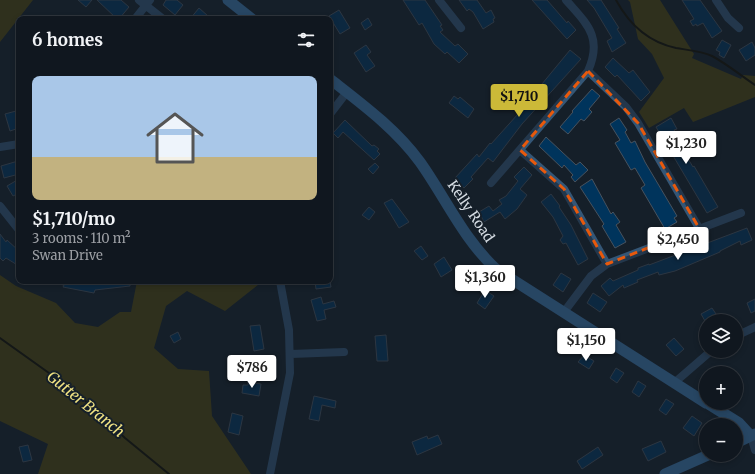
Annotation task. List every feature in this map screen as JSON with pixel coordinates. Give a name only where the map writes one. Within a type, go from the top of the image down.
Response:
[{"type":"street","points":[[139,0],[148,3],[160,16]]},
{"type":"street","points":[[228,0],[248,16]]},
{"type":"street","points":[[439,0],[461,28]]},
{"type":"street","points":[[491,183],[588,71],[594,59],[594,42],[589,25],[566,0]]},
{"type":"street","points":[[716,0],[728,18],[739,28]]},
{"type":"street","points":[[137,16],[148,3]]},
{"type":"street","points":[[588,71],[626,107],[638,123],[699,228]]},
{"type":"street","name":"Kelly Road","points":[[333,81],[378,117],[406,144],[489,263],[510,279],[699,399]]},
{"type":"street","points":[[333,110],[347,92]]},
{"type":"street","points":[[0,147],[16,144]]},
{"type":"street","points":[[520,150],[564,189],[607,264]]},
{"type":"street","points":[[0,206],[16,226]]},
{"type":"street","points":[[564,312],[590,276],[607,264],[741,213]]},
{"type":"street","points":[[270,474],[288,394],[291,354],[280,284]]},
{"type":"street","points":[[743,333],[755,327]]},
{"type":"street","points":[[291,354],[344,352]]},
{"type":"street","points":[[674,383],[703,358]]},
{"type":"street","name":"Kelly Road","points":[[718,410],[739,423],[753,435]]},
{"type":"street","points":[[743,440],[753,435],[755,450]]},
{"type":"street","points":[[665,474],[699,459]]},
{"type":"highlighted area","points":[[588,71],[638,123],[699,228],[607,264],[564,189],[520,150]]},
{"type":"shaded area","points":[[0,0],[33,0],[20,16],[16,16],[16,22],[0,42]]},
{"type":"shaded area","points":[[628,0],[660,0],[694,54],[692,58],[741,79],[743,75],[755,76],[755,97],[693,122],[684,108],[649,128],[639,112],[664,78],[652,54],[638,39],[630,2]]},
{"type":"shaded area","points":[[0,275],[16,286],[56,303],[75,323],[98,327],[120,312],[131,312],[136,284],[259,284],[225,311],[187,291],[166,306],[154,348],[178,369],[209,371],[212,416],[251,474],[38,474],[48,444],[0,421]]},
{"type":"building","points":[[78,0],[92,0],[86,7]]},
{"type":"building","points":[[97,0],[121,0],[129,7],[122,16],[114,16]]},
{"type":"building","points":[[166,0],[177,0],[183,5],[175,15],[163,5]]},
{"type":"building","points":[[403,0],[425,0],[442,25],[440,26],[443,30],[440,32],[455,46],[458,44],[468,54],[459,63],[447,52],[445,54],[434,44],[422,23],[419,25]]},
{"type":"building","points":[[459,0],[477,0],[486,13],[491,10],[495,18],[493,19],[494,22],[483,29],[473,12],[469,9],[467,11]]},
{"type":"building","points":[[532,0],[547,0],[567,23],[568,21],[576,30],[567,39]]},
{"type":"building","points":[[587,0],[601,0],[619,28],[617,29],[626,43],[612,52],[607,41],[612,38],[594,8]]},
{"type":"building","points":[[682,0],[700,0],[722,31],[712,38],[703,23],[693,26],[690,21],[694,19]]},
{"type":"building","points":[[199,8],[208,16],[192,16]]},
{"type":"building","points":[[339,10],[350,28],[340,34],[333,23],[333,16],[329,16]]},
{"type":"building","points":[[368,18],[372,25],[365,30],[361,23]]},
{"type":"building","points":[[722,40],[731,45],[724,58],[719,55],[720,52],[716,50]]},
{"type":"building","points":[[752,42],[755,48],[755,55],[746,61],[739,50]]},
{"type":"building","points":[[366,45],[371,52],[367,55],[375,66],[366,72],[354,53]]},
{"type":"building","points":[[570,50],[581,59],[522,124],[493,162],[488,158],[471,177],[473,179],[464,188],[455,178],[477,154],[479,157],[490,143],[491,144],[518,114],[516,112],[537,90]]},
{"type":"building","points":[[613,58],[629,73],[633,70],[650,92],[641,101],[617,75],[615,77],[605,67]]},
{"type":"building","points":[[592,89],[600,96],[589,109],[592,112],[584,121],[581,119],[568,134],[560,127]]},
{"type":"building","points":[[454,96],[458,99],[460,97],[474,109],[468,118],[449,103]]},
{"type":"building","points":[[16,111],[16,129],[10,131],[5,114]]},
{"type":"building","points":[[619,118],[627,130],[625,132],[631,143],[635,141],[645,162],[677,216],[674,218],[677,222],[665,229],[641,188],[645,185],[635,168],[631,170],[615,143],[620,140],[610,124]]},
{"type":"building","points":[[671,118],[677,129],[674,130],[683,145],[681,147],[718,207],[707,213],[656,127]]},
{"type":"building","points":[[345,120],[372,146],[374,145],[379,149],[377,151],[380,154],[374,160],[343,132],[338,138],[333,133]]},
{"type":"building","points":[[546,137],[576,165],[580,162],[588,170],[575,182],[571,177],[573,175],[564,165],[562,168],[539,146]]},
{"type":"building","points":[[16,162],[16,175],[4,178],[1,166]]},
{"type":"building","points":[[375,163],[379,167],[373,174],[368,169]]},
{"type":"building","points":[[524,167],[532,175],[520,189],[527,195],[517,209],[505,219],[500,212],[484,222],[479,212],[489,206],[493,211],[502,204],[499,200],[506,196],[518,181],[514,177]]},
{"type":"building","points":[[592,179],[611,214],[613,212],[620,222],[616,225],[626,242],[615,248],[602,226],[604,224],[580,187]]},
{"type":"building","points":[[16,181],[16,194],[13,196],[7,186]]},
{"type":"building","points":[[551,194],[571,225],[588,259],[578,265],[566,243],[563,244],[560,240],[563,236],[553,217],[541,202]]},
{"type":"building","points":[[392,199],[409,222],[399,228],[384,203]]},
{"type":"building","points":[[369,207],[375,212],[369,220],[362,215]]},
{"type":"building","points":[[747,228],[752,240],[741,245],[740,241],[720,252],[675,271],[659,275],[658,272],[637,280],[638,282],[624,288],[623,285],[609,296],[601,286],[610,278],[613,281],[638,270],[638,268]]},
{"type":"building","points":[[0,234],[6,242],[7,240],[16,248],[16,264],[6,258],[3,261],[0,258]]},
{"type":"building","points":[[421,246],[428,256],[422,260],[414,251]]},
{"type":"building","points":[[444,257],[452,270],[441,277],[434,264]]},
{"type":"building","points":[[561,273],[571,279],[563,292],[553,285]]},
{"type":"building","points":[[58,284],[130,284],[130,286],[95,290],[94,293],[63,287],[64,285]]},
{"type":"building","points":[[315,284],[330,284],[331,287],[316,289]]},
{"type":"building","points":[[485,290],[494,296],[485,309],[477,303]]},
{"type":"building","points":[[593,293],[607,302],[600,312],[587,303]]},
{"type":"building","points":[[321,297],[323,304],[334,301],[336,307],[324,310],[326,319],[317,321],[311,300]]},
{"type":"building","points":[[755,299],[755,311],[751,313],[747,303]]},
{"type":"building","points":[[712,308],[716,314],[701,314]]},
{"type":"building","points":[[260,325],[264,349],[254,351],[250,326]]},
{"type":"building","points":[[178,332],[181,339],[174,343],[170,336]]},
{"type":"building","points":[[386,335],[388,361],[377,361],[375,336]]},
{"type":"building","points":[[674,338],[684,349],[676,356],[666,345]]},
{"type":"building","points":[[584,355],[594,361],[589,369],[578,362]]},
{"type":"building","points":[[616,368],[624,373],[617,383],[610,378]]},
{"type":"building","points":[[638,381],[646,386],[639,397],[632,392]]},
{"type":"building","points":[[248,382],[261,384],[259,396],[242,393],[243,385],[248,385]]},
{"type":"building","points":[[314,396],[336,401],[335,408],[322,405],[319,421],[309,419]]},
{"type":"building","points":[[666,399],[674,404],[666,415],[659,410]]},
{"type":"building","points":[[232,413],[243,416],[239,435],[228,432]]},
{"type":"building","points":[[692,416],[699,421],[699,428],[694,436],[683,428]]},
{"type":"building","points":[[438,435],[442,444],[417,455],[412,442],[427,436],[428,439]]},
{"type":"building","points":[[661,441],[666,452],[648,461],[642,449]]},
{"type":"building","points":[[28,445],[32,460],[23,462],[19,447]]},
{"type":"building","points":[[598,447],[603,455],[582,469],[577,461]]},
{"type":"waterway","points":[[616,0],[633,24],[648,37],[676,48],[708,54],[755,85]]},
{"type":"waterway","name":"Gutter Branch","points":[[0,338],[77,393],[125,438],[169,474]]}]
